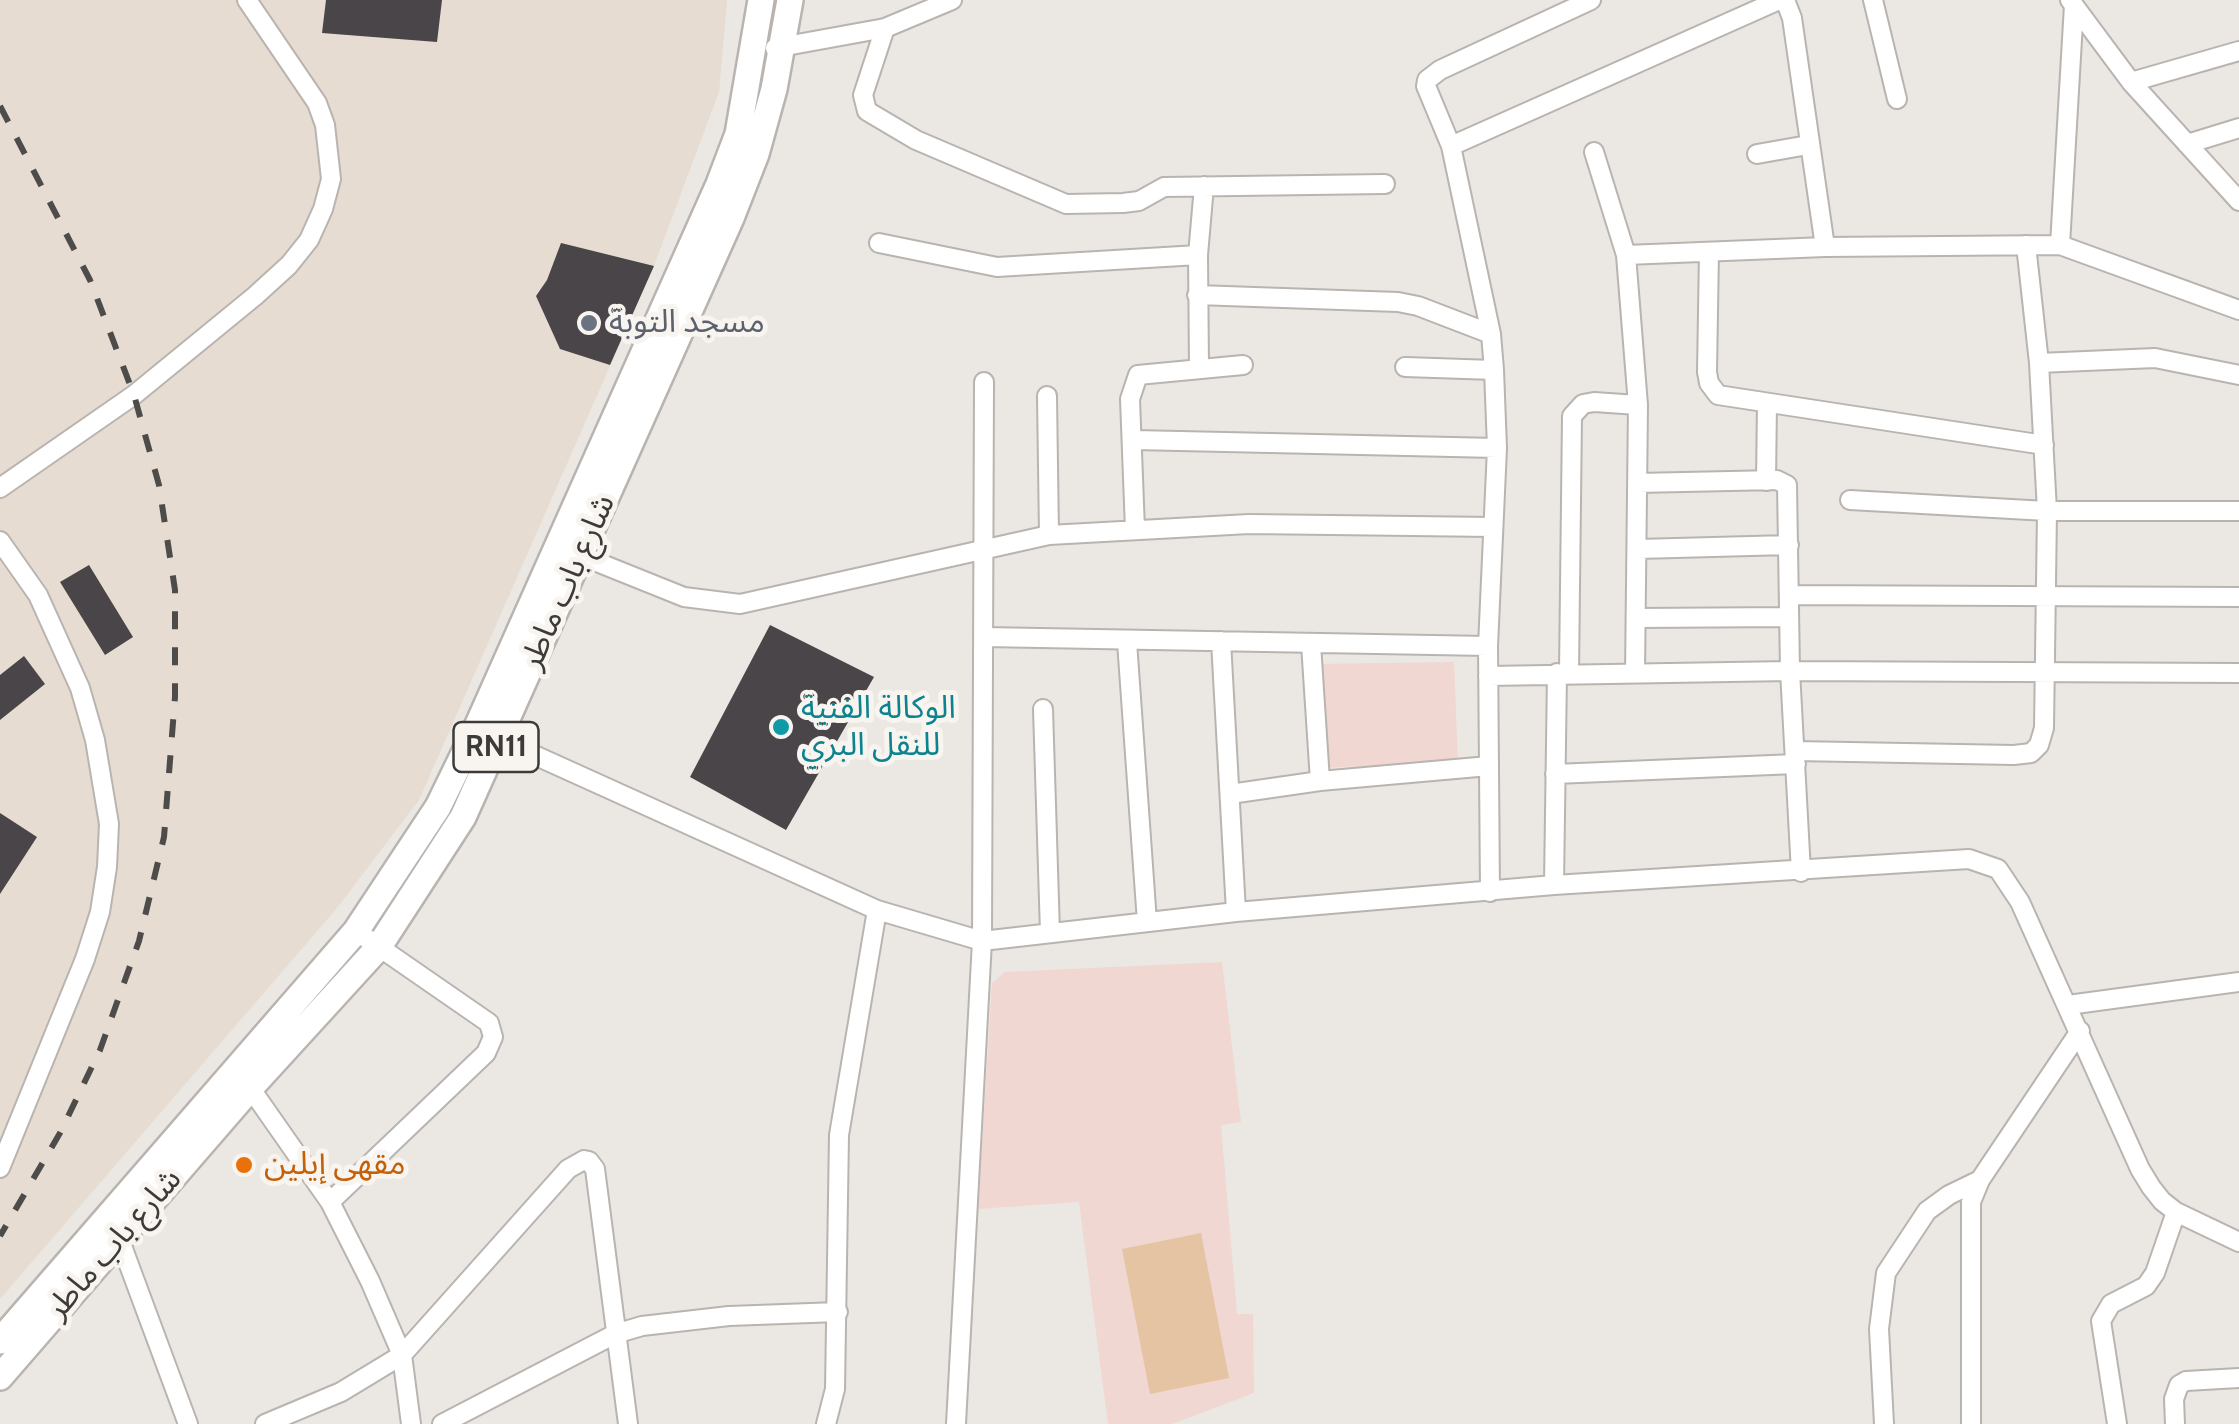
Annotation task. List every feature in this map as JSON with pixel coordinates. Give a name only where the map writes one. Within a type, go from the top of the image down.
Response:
[{"type":"main road","name":"شارع باب ماطر","points":[[0,1341],[244,1079],[378,948],[463,818],[488,734],[568,550],[738,134],[761,0]]},
{"type":"main road","name":"شارع باب ماطر","points":[[568,550],[731,218],[756,154],[784,48],[790,0]]},
{"type":"main road","name":"شارع باب ماطر","points":[[0,1377],[119,1238],[244,1079],[356,931],[488,734]]},
{"type":"street","points":[[0,488],[134,395],[256,296],[309,240],[324,209],[331,179],[325,125],[317,103],[248,0]]},
{"type":"street","points":[[754,50],[885,28],[952,0]]},
{"type":"street","points":[[1490,892],[1488,646],[1497,448],[1494,370],[1491,334],[1451,146],[1428,94],[1428,80],[1440,70],[1591,0]]},
{"type":"street","points":[[1451,146],[1782,0],[1792,18],[1825,246]]},
{"type":"street","points":[[1873,0],[1897,100]]},
{"type":"street","points":[[2072,2],[2131,82],[2239,201]]},
{"type":"street","points":[[2060,245],[2072,2]]},
{"type":"street","points":[[885,28],[862,102],[867,111],[916,140],[1066,204],[1123,203],[1139,200],[1164,187],[1385,184]]},
{"type":"street","points":[[2131,82],[2239,51]]},
{"type":"street","points":[[2187,144],[2239,128]]},
{"type":"street","points":[[1757,154],[1808,145]]},
{"type":"street","points":[[1594,152],[1626,255],[1638,405],[1635,672]]},
{"type":"street","points":[[1199,367],[1196,295],[1204,186]]},
{"type":"street","points":[[879,243],[997,267],[1198,255]]},
{"type":"street","points":[[1555,774],[1796,757],[2031,753],[2039,745],[2044,728],[2047,511],[2039,364],[2026,245]]},
{"type":"street","points":[[1626,255],[1825,246],[2060,245],[2239,310]]},
{"type":"street","points":[[1709,252],[1709,383],[1723,397],[2044,445]]},
{"type":"street","points":[[1196,295],[1398,302],[1491,334]]},
{"type":"street","points":[[2039,364],[2155,358],[2239,375]]},
{"type":"street","points":[[1134,530],[1130,399],[1138,375],[1243,366]]},
{"type":"street","points":[[1405,367],[1494,370]]},
{"type":"street","points":[[956,1424],[982,941],[984,382]]},
{"type":"street","points":[[1047,396],[1048,536]]},
{"type":"street","points":[[1554,886],[1555,774],[1564,673],[1572,416],[1582,404],[1594,402],[1638,405]]},
{"type":"street","points":[[1766,481],[1767,403]]},
{"type":"street","points":[[1134,440],[1497,448]]},
{"type":"street","points":[[1637,483],[1777,480],[1787,485],[1790,671],[1802,872]]},
{"type":"street","points":[[1850,500],[2047,511],[2239,511]]},
{"type":"street","points":[[568,550],[684,597],[740,604],[1048,536],[1249,524],[1493,527]]},
{"type":"street","points":[[0,541],[38,595],[80,688],[98,754],[109,824],[100,912],[67,1009],[0,1168]]},
{"type":"street","points":[[1638,549],[1789,545]]},
{"type":"street","points":[[1790,595],[2239,596]]},
{"type":"street","points":[[1637,618],[1788,617]]},
{"type":"street","points":[[984,637],[1488,646]]},
{"type":"street","points":[[1221,641],[1236,912]]},
{"type":"street","points":[[1127,642],[1147,922]]},
{"type":"street","points":[[1311,644],[1320,781]]},
{"type":"street","points":[[1488,676],[1790,671],[2239,673]]},
{"type":"street","points":[[1042,709],[1050,933]]},
{"type":"street","points":[[488,734],[877,910],[982,941],[1236,912],[1969,859],[1998,870],[2020,902],[2140,1169],[2162,1202],[2239,1242]]},
{"type":"street","points":[[1230,794],[1320,781],[1489,766]]},
{"type":"street","points":[[826,1424],[835,1389],[839,1135],[877,910]]},
{"type":"street","points":[[330,1202],[486,1053],[493,1037],[488,1023],[356,931]]},
{"type":"street","points":[[2068,1005],[2239,982]]},
{"type":"street","points":[[1971,1424],[1971,1202],[1980,1180],[2080,1031]]},
{"type":"street","points":[[244,1079],[330,1202],[402,1355],[411,1424]]},
{"type":"street","points":[[265,1424],[340,1392],[402,1355],[568,1170],[584,1160],[589,1160],[595,1169],[628,1424]]},
{"type":"street","points":[[1884,1424],[1879,1329],[1886,1273],[1928,1211],[1980,1180]]},
{"type":"street","points":[[2117,1424],[2101,1321],[2111,1304],[2146,1286],[2155,1273],[2176,1212]]},
{"type":"street","points":[[119,1238],[188,1424]]},
{"type":"street","points":[[442,1424],[615,1334],[680,1320],[838,1312]]},
{"type":"street","points":[[2175,1424],[2174,1400],[2179,1385],[2239,1378]]},
{"type":"shaded area","points":[[0,0],[727,0],[719,92],[654,266],[419,800],[337,908],[0,1299]]},
{"type":"shaded area","points":[[1454,662],[1458,763],[1314,768],[1318,664]]},
{"type":"shaded area","points":[[1222,962],[1241,1122],[1221,1125],[1237,1314],[1253,1314],[1254,1393],[1172,1424],[1108,1424],[1079,1202],[978,1209],[992,983],[1005,972]]},
{"type":"shaded area","points":[[1201,1233],[1229,1378],[1150,1394],[1122,1249]]},
{"type":"building","points":[[326,0],[442,0],[437,42],[322,33]]},
{"type":"building","name":"مسجد التوبة","points":[[561,243],[654,266],[610,365],[560,349],[536,296],[547,280]]},
{"type":"building","points":[[89,565],[133,637],[105,655],[60,582]]},
{"type":"building","name":"الوكالة الفنية للنقل البري","points":[[770,625],[874,677],[786,830],[690,777]]},
{"type":"building","points":[[24,656],[45,684],[0,720],[0,675]]},
{"type":"building","points":[[0,813],[37,837],[0,894]]},
{"type":"railway","points":[[0,106],[90,280],[134,395],[159,485],[175,590],[175,697],[164,837],[139,941],[100,1050],[60,1133],[0,1236]]},
{"type":"place","name":"مسجد التوبة","points":[[589,323]]},
{"type":"place","name":"الوكالة الفنية للنقل البري","points":[[781,727]]},
{"type":"place","name":"مقهى إيلين","points":[[244,1165]]}]
